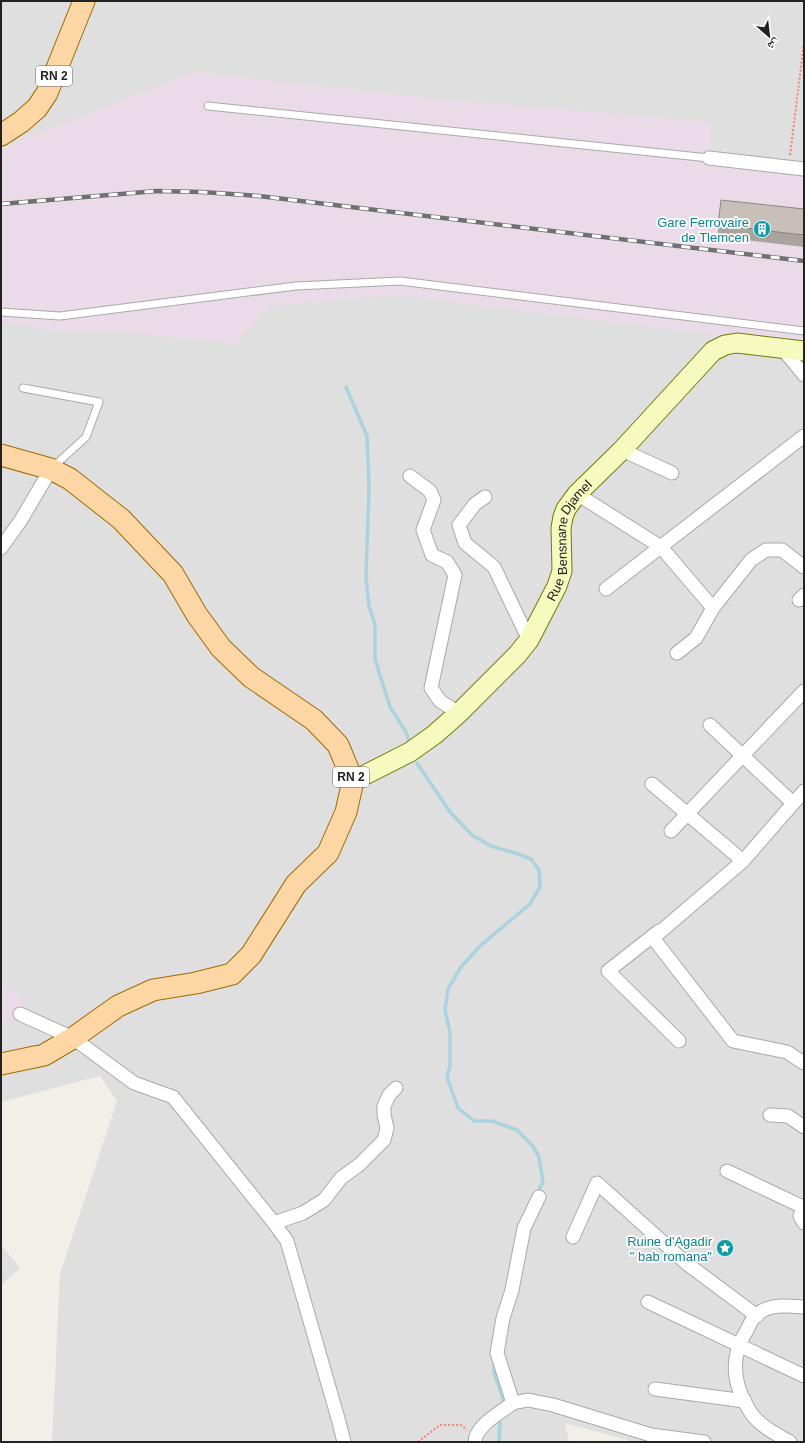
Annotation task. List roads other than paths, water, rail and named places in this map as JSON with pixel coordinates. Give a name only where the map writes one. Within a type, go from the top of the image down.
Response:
[{"type":"main road","name":"RN 2","points":[[1,135],[21,122],[37,108],[47,93],[84,1]]},
{"type":"main road","name":"Rue Bensnane Djamel","points":[[353,781],[410,752],[434,735],[459,713],[517,655],[529,640],[557,586],[562,571],[561,528],[566,509],[577,494],[622,450],[713,351],[725,345],[737,343],[804,351]]},
{"type":"main road","name":"RN 2","points":[[1,455],[51,469],[70,479],[121,519],[173,574],[197,615],[221,648],[251,677],[314,720],[338,746],[353,781],[346,812],[328,853],[296,884],[251,954],[232,974],[196,983],[153,990],[118,1006],[73,1038],[44,1055],[1,1064]]},
{"type":"street","points":[[709,158],[804,169]]},
{"type":"street","points":[[782,348],[804,375]]},
{"type":"street","points":[[606,589],[804,436]]},
{"type":"street","points":[[622,450],[672,473]]},
{"type":"street","points":[[1,548],[21,520],[51,469]]},
{"type":"street","points":[[410,476],[430,491],[434,500],[423,530],[432,555],[447,562],[455,575],[431,688],[440,701],[459,713]]},
{"type":"street","points":[[577,494],[661,546],[713,608]]},
{"type":"street","points":[[486,497],[475,504],[459,525],[465,543],[494,567],[529,640]]},
{"type":"street","points":[[677,653],[696,638],[713,608],[751,560],[766,550],[782,550],[804,567]]},
{"type":"street","points":[[671,831],[804,691]]},
{"type":"street","points":[[710,725],[793,803]]},
{"type":"street","points":[[652,784],[743,861]]},
{"type":"street","points":[[679,1041],[608,971],[663,928],[743,861],[804,791]]},
{"type":"street","points":[[663,928],[653,938],[733,1040],[787,1052],[804,1063]]},
{"type":"street","points":[[20,1014],[73,1038],[134,1083],[173,1096],[274,1223],[287,1241],[344,1442]]},
{"type":"street","points":[[274,1223],[303,1213],[324,1200],[341,1178],[359,1165],[384,1140],[387,1132],[384,1106],[389,1095],[396,1088]]},
{"type":"street","points":[[770,1116],[788,1116],[804,1127]]},
{"type":"street","points":[[727,1171],[804,1207],[800,1216],[804,1223]]},
{"type":"street","points":[[573,1237],[597,1183],[686,1263],[757,1316]]},
{"type":"street","points":[[513,1403],[497,1354],[503,1318],[512,1290],[524,1228],[539,1197]]},
{"type":"street","points":[[648,1302],[804,1376]]},
{"type":"street","points":[[790,1442],[770,1431],[752,1414],[741,1394],[736,1376],[735,1358],[741,1338],[752,1321],[762,1311],[779,1306],[804,1307]]},
{"type":"street","points":[[655,1389],[745,1401]]},
{"type":"street","points":[[475,1440],[480,1427],[513,1403],[528,1400],[561,1408],[651,1435],[704,1442]]},
{"type":"lane","points":[[208,106],[709,158]]},
{"type":"lane","points":[[1,312],[60,316],[296,286],[400,281],[804,331]]},
{"type":"lane","points":[[23,388],[99,402],[86,437],[51,469]]},
{"type":"waterway","points":[[346,387],[367,436],[369,486],[366,578],[369,606],[375,625],[375,659],[390,707],[406,732],[409,741]]},
{"type":"waterway","points":[[417,763],[450,812],[472,835],[491,846],[531,859],[539,870],[540,887],[530,904],[480,946],[461,967],[448,989],[445,1010],[450,1032],[450,1066],[447,1077],[458,1108],[474,1121],[492,1121],[517,1130],[532,1145],[539,1157],[543,1183],[536,1194]]},
{"type":"waterway","points":[[494,1360],[494,1372],[505,1406]]},
{"type":"waterway","points":[[499,1442],[500,1423]]},
{"type":"railway","points":[[1,204],[157,191],[202,192],[259,196],[804,261]]},
{"type":"place","name":"Gare Ferrovaire de Tlemcen","points":[[762,229]]},
{"type":"place","name":"Ruine d'Agadir \" bab romana\"","points":[[725,1248]]}]
